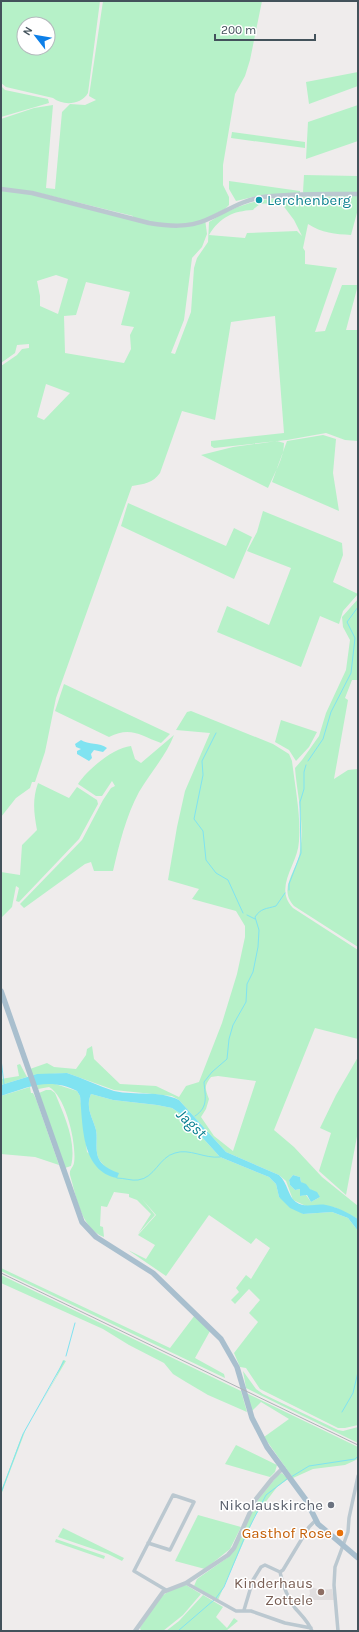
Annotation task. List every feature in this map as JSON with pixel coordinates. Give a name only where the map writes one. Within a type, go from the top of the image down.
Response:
[{"type":"main road","points":[[1,991],[80,1216],[89,1230],[96,1237],[153,1273],[221,1339],[237,1367],[252,1418],[258,1431],[306,1500],[316,1520],[358,1558]]},
{"type":"street","points":[[1,190],[32,193],[149,223],[167,226],[186,226],[205,221],[245,202],[262,197],[358,194]]},
{"type":"street","points":[[135,1631],[158,1597],[166,1590],[186,1583],[228,1556],[234,1548],[256,1499],[272,1478],[284,1468]]},
{"type":"street","points":[[338,1631],[334,1585],[335,1567],[348,1532],[348,1518],[358,1476]]},
{"type":"street","points":[[148,1543],[170,1550],[194,1502],[173,1495],[148,1543],[134,1571],[166,1590]]},
{"type":"street","points":[[352,1500],[358,1502]]},
{"type":"street","points":[[280,1572],[309,1527],[316,1520]]},
{"type":"street","points":[[244,1610],[253,1580],[262,1565],[280,1572],[294,1607],[306,1618],[311,1630]]},
{"type":"street","points":[[186,1583],[236,1611],[251,1611],[311,1630]]},
{"type":"shaded area","name":"Kinderhaus Zottele","points":[[309,1586],[320,1590],[332,1589],[334,1600],[306,1600],[310,1594]]},
{"type":"green space","points":[[1,1],[100,1],[88,93],[85,97],[76,102],[67,103],[57,101],[53,98],[6,87],[1,83]]},
{"type":"green space","points":[[103,1],[262,1],[250,60],[245,76],[235,94],[223,165],[223,185],[229,197],[229,205],[225,209],[205,219],[207,234],[202,247],[192,258],[184,320],[171,353],[175,354],[191,312],[194,268],[197,258],[208,242],[209,222],[241,206],[276,198],[278,199],[275,204],[261,204],[253,210],[239,212],[222,219],[209,235],[245,238],[247,233],[297,231],[302,236],[294,220],[282,204],[281,201],[283,197],[358,196],[358,209],[351,235],[324,231],[308,224],[303,248],[305,251],[305,264],[337,268],[315,332],[325,331],[342,285],[358,285],[346,330],[358,330],[358,441],[345,440],[326,433],[287,440],[214,448],[211,446],[211,441],[284,433],[275,316],[231,322],[215,420],[182,411],[160,473],[151,481],[132,486],[56,698],[45,752],[35,782],[32,782],[30,788],[16,798],[1,817],[1,366],[17,355],[22,349],[29,348],[29,344],[17,345],[15,353],[1,363],[1,119],[34,108],[53,105],[46,188],[55,189],[62,112],[70,104],[85,105],[96,100],[89,96]],"holes":[[[31,191],[133,216],[131,220]],[[56,275],[68,279],[58,314],[40,306],[37,281]],[[86,282],[130,292],[121,325],[134,327],[130,335],[131,349],[124,363],[65,353],[64,316],[76,315]],[[46,384],[70,393],[44,420],[37,417]]]},
{"type":"green space","points":[[358,72],[358,86],[309,104],[306,82]]},
{"type":"green space","points":[[1,86],[5,90],[48,99],[49,103],[1,117]]},
{"type":"green space","points":[[358,105],[358,141],[306,159],[308,122]]},
{"type":"green space","points":[[232,132],[305,142],[305,148],[231,138]]},
{"type":"green space","points":[[304,175],[358,176],[358,192],[305,194],[303,192]]},
{"type":"green space","points":[[229,181],[300,191],[300,194],[261,195],[236,201],[229,189]]},
{"type":"green space","points":[[323,435],[336,439],[333,473],[339,511],[272,482],[287,441]]},
{"type":"green space","points":[[277,441],[284,443],[284,449],[281,460],[268,488],[201,455],[233,447]]},
{"type":"green space","points":[[128,503],[226,546],[234,528],[252,537],[234,579],[121,526]]},
{"type":"green space","points":[[263,511],[342,543],[343,555],[333,582],[358,594],[343,611],[339,624],[320,616],[301,667],[217,632],[227,606],[269,625],[291,568],[247,551],[257,532]]},
{"type":"green space","points":[[358,599],[358,680],[352,680],[345,698],[348,700],[334,779],[348,770],[358,769],[358,947],[294,906],[289,899],[287,892],[300,851],[302,830],[295,768],[319,736],[326,713],[346,670],[350,640],[343,627],[342,617]]},
{"type":"green space","points":[[64,684],[170,734],[161,743],[129,732],[123,732],[109,737],[55,711]]},
{"type":"green space","points":[[191,711],[273,744],[289,754],[292,761],[296,791],[299,841],[298,850],[286,884],[285,892],[287,900],[293,908],[358,950],[358,1039],[315,1028],[274,1130],[294,1147],[322,1177],[358,1206],[358,1219],[334,1207],[306,1206],[293,1200],[286,1181],[279,1175],[226,1152],[179,1100],[172,1096],[114,1090],[67,1073],[32,1075],[30,1069],[47,1063],[54,1067],[76,1069],[86,1055],[87,1049],[92,1046],[94,1059],[120,1084],[156,1086],[179,1097],[186,1086],[199,1082],[222,1023],[237,974],[245,937],[245,926],[236,911],[192,899],[199,889],[168,880],[185,791],[210,733],[176,730],[187,712]],"holes":[[[218,1076],[256,1081],[233,1151],[214,1136],[201,1117],[206,1109],[209,1099],[206,1085],[211,1077]],[[293,1175],[300,1177],[301,1182],[320,1197],[311,1202],[306,1195],[300,1196],[300,1189],[295,1190],[290,1185],[289,1180]]]},
{"type":"green space","points":[[281,720],[317,732],[309,747],[296,761],[289,750],[275,742]]},
{"type":"green space","points":[[174,735],[167,750],[134,801],[123,831],[113,871],[94,871],[91,862],[85,864],[24,908],[20,904],[82,840],[103,800],[111,788],[115,786],[112,781],[102,796],[96,796],[78,784],[82,778],[94,766],[109,755],[131,746],[135,759],[141,763]]},
{"type":"green space","points":[[38,783],[69,798],[77,787],[97,800],[98,804],[79,839],[19,902],[16,901],[19,888],[16,886],[12,907],[1,918],[1,872],[20,875],[22,845],[37,830],[34,806]]},
{"type":"green space","points":[[358,1057],[358,1131],[346,1195],[319,1171],[331,1133],[320,1128],[336,1095]]},
{"type":"green space","points":[[20,1064],[27,1077],[1,1085],[1,1079],[19,1076],[17,1065]]},
{"type":"green space","points":[[41,1083],[55,1084],[77,1091],[80,1096],[87,1152],[112,1171],[100,1161],[97,1154],[96,1130],[89,1108],[89,1099],[91,1094],[113,1100],[172,1108],[181,1114],[220,1157],[269,1177],[276,1184],[279,1197],[303,1214],[332,1212],[348,1218],[358,1231],[358,1425],[338,1428],[260,1389],[246,1368],[240,1367],[234,1353],[258,1322],[249,1313],[260,1300],[249,1289],[235,1304],[231,1300],[239,1292],[236,1288],[246,1275],[251,1279],[270,1248],[256,1238],[251,1244],[209,1215],[166,1276],[128,1250],[146,1259],[155,1245],[138,1235],[156,1215],[142,1199],[155,1215],[138,1234],[151,1214],[137,1200],[129,1197],[129,1194],[114,1192],[107,1207],[101,1206],[100,1226],[103,1227],[104,1237],[96,1233],[90,1227],[77,1201],[70,1175],[70,1171],[74,1163],[74,1145],[65,1110],[55,1092],[49,1087],[38,1089],[37,1085]]},
{"type":"green space","points":[[30,1087],[31,1093],[33,1093],[36,1099],[59,1165],[35,1157],[1,1154],[1,1096]]},
{"type":"green space","points":[[46,1090],[51,1090],[55,1093],[69,1129],[72,1157],[71,1166],[65,1168],[39,1093]]},
{"type":"green space","points":[[1,1268],[170,1348],[195,1315],[210,1331],[195,1358],[224,1374],[225,1378],[1,1271]]},
{"type":"green space","points":[[1,1275],[241,1391],[247,1412],[208,1395],[173,1374],[164,1363],[129,1345],[103,1329],[1,1283]]},
{"type":"green space","points":[[63,1360],[66,1361],[33,1418],[56,1377]]},
{"type":"green space","points":[[243,1371],[256,1389],[263,1394],[338,1430],[343,1431],[358,1427],[358,1443],[246,1388]]},
{"type":"green space","points":[[246,1393],[358,1447],[358,1459],[345,1465],[313,1469],[293,1478],[264,1437],[289,1419],[261,1402],[252,1411]]},
{"type":"green space","points":[[26,1430],[1,1495],[1,1491],[21,1438]]},
{"type":"green space","points":[[236,1445],[277,1465],[275,1472],[270,1477],[225,1464]]},
{"type":"green space","points":[[282,1473],[288,1479],[277,1487],[255,1516],[218,1600],[194,1586],[197,1579],[227,1558],[258,1500],[278,1475]]},
{"type":"green space","points":[[198,1515],[241,1527],[230,1549],[205,1569],[175,1561]]},
{"type":"green space","points":[[63,1528],[124,1558],[122,1561],[108,1554],[58,1537]]},
{"type":"green space","points":[[56,1539],[105,1556],[104,1559],[55,1542]]},
{"type":"green space","points":[[186,1585],[201,1594],[183,1615],[163,1631],[141,1631],[140,1628],[158,1600],[169,1591]]},
{"type":"green space","points":[[203,1595],[223,1607],[216,1617],[227,1628],[234,1618],[238,1621],[226,1631],[166,1631],[179,1621]]},
{"type":"water","points":[[81,740],[107,748],[103,752],[94,750],[91,754],[92,758],[89,761],[77,754],[77,751],[81,749],[76,747],[75,744]]},
{"type":"water","name":"Jagst","points":[[67,1073],[114,1091],[164,1095],[179,1100],[226,1152],[279,1175],[293,1200],[300,1204],[330,1206],[343,1210],[358,1219],[358,1231],[348,1218],[332,1212],[303,1214],[290,1208],[279,1197],[276,1184],[269,1177],[220,1157],[181,1114],[172,1108],[113,1100],[91,1094],[89,1099],[89,1108],[96,1130],[98,1157],[106,1167],[119,1173],[117,1178],[105,1174],[96,1166],[90,1157],[84,1133],[80,1096],[77,1091],[67,1087],[48,1084],[30,1087],[1,1096],[1,1085],[37,1074]]},
{"type":"water","points":[[293,1175],[300,1177],[301,1182],[317,1192],[320,1197],[311,1202],[307,1195],[300,1196],[300,1189],[295,1190],[290,1185],[289,1180]]},
{"type":"waterway","points":[[308,761],[323,739],[331,712],[351,673],[355,638],[347,622],[358,607]]},
{"type":"waterway","points":[[216,733],[202,761],[203,775],[194,819],[203,831],[206,860],[216,873],[228,880],[243,913]]},
{"type":"waterway","points":[[289,890],[289,884],[301,853],[300,802],[304,789],[304,772],[306,765]]},
{"type":"waterway","name":"Jagst","points":[[195,1116],[204,1105],[204,1082],[212,1072],[227,1059],[229,1039],[233,1025],[246,1002],[247,984],[253,972],[258,947],[259,930],[255,917],[262,910],[276,906],[285,893]]},
{"type":"waterway","points":[[247,915],[255,919]]},
{"type":"waterway","points":[[1,1059],[4,1084]]},
{"type":"waterway","points":[[117,1178],[136,1180],[149,1176],[165,1159],[175,1153],[186,1152],[209,1157],[220,1157]]},
{"type":"waterway","points":[[66,1356],[75,1323]]},
{"type":"waterway","points":[[1,1493],[23,1434],[64,1361]]},
{"type":"waterway","points":[[342,1412],[353,1393],[358,1372]]},
{"type":"waterway","points":[[291,1477],[309,1466],[355,1459],[358,1456]]},
{"type":"waterway","points":[[216,1598],[224,1587],[246,1534],[266,1495],[287,1479]]},
{"type":"waterway","points":[[178,1631],[214,1600]]},
{"type":"railway","points":[[1,1273],[358,1445]]},
{"type":"place","name":"Lerchenberg","points":[[259,200]]},
{"type":"place","name":"Nikolauskirche","points":[[331,1505]]},
{"type":"place","name":"Gasthof Rose","points":[[340,1533]]},
{"type":"place","name":"Kinderhaus Zottele","points":[[321,1592]]}]
